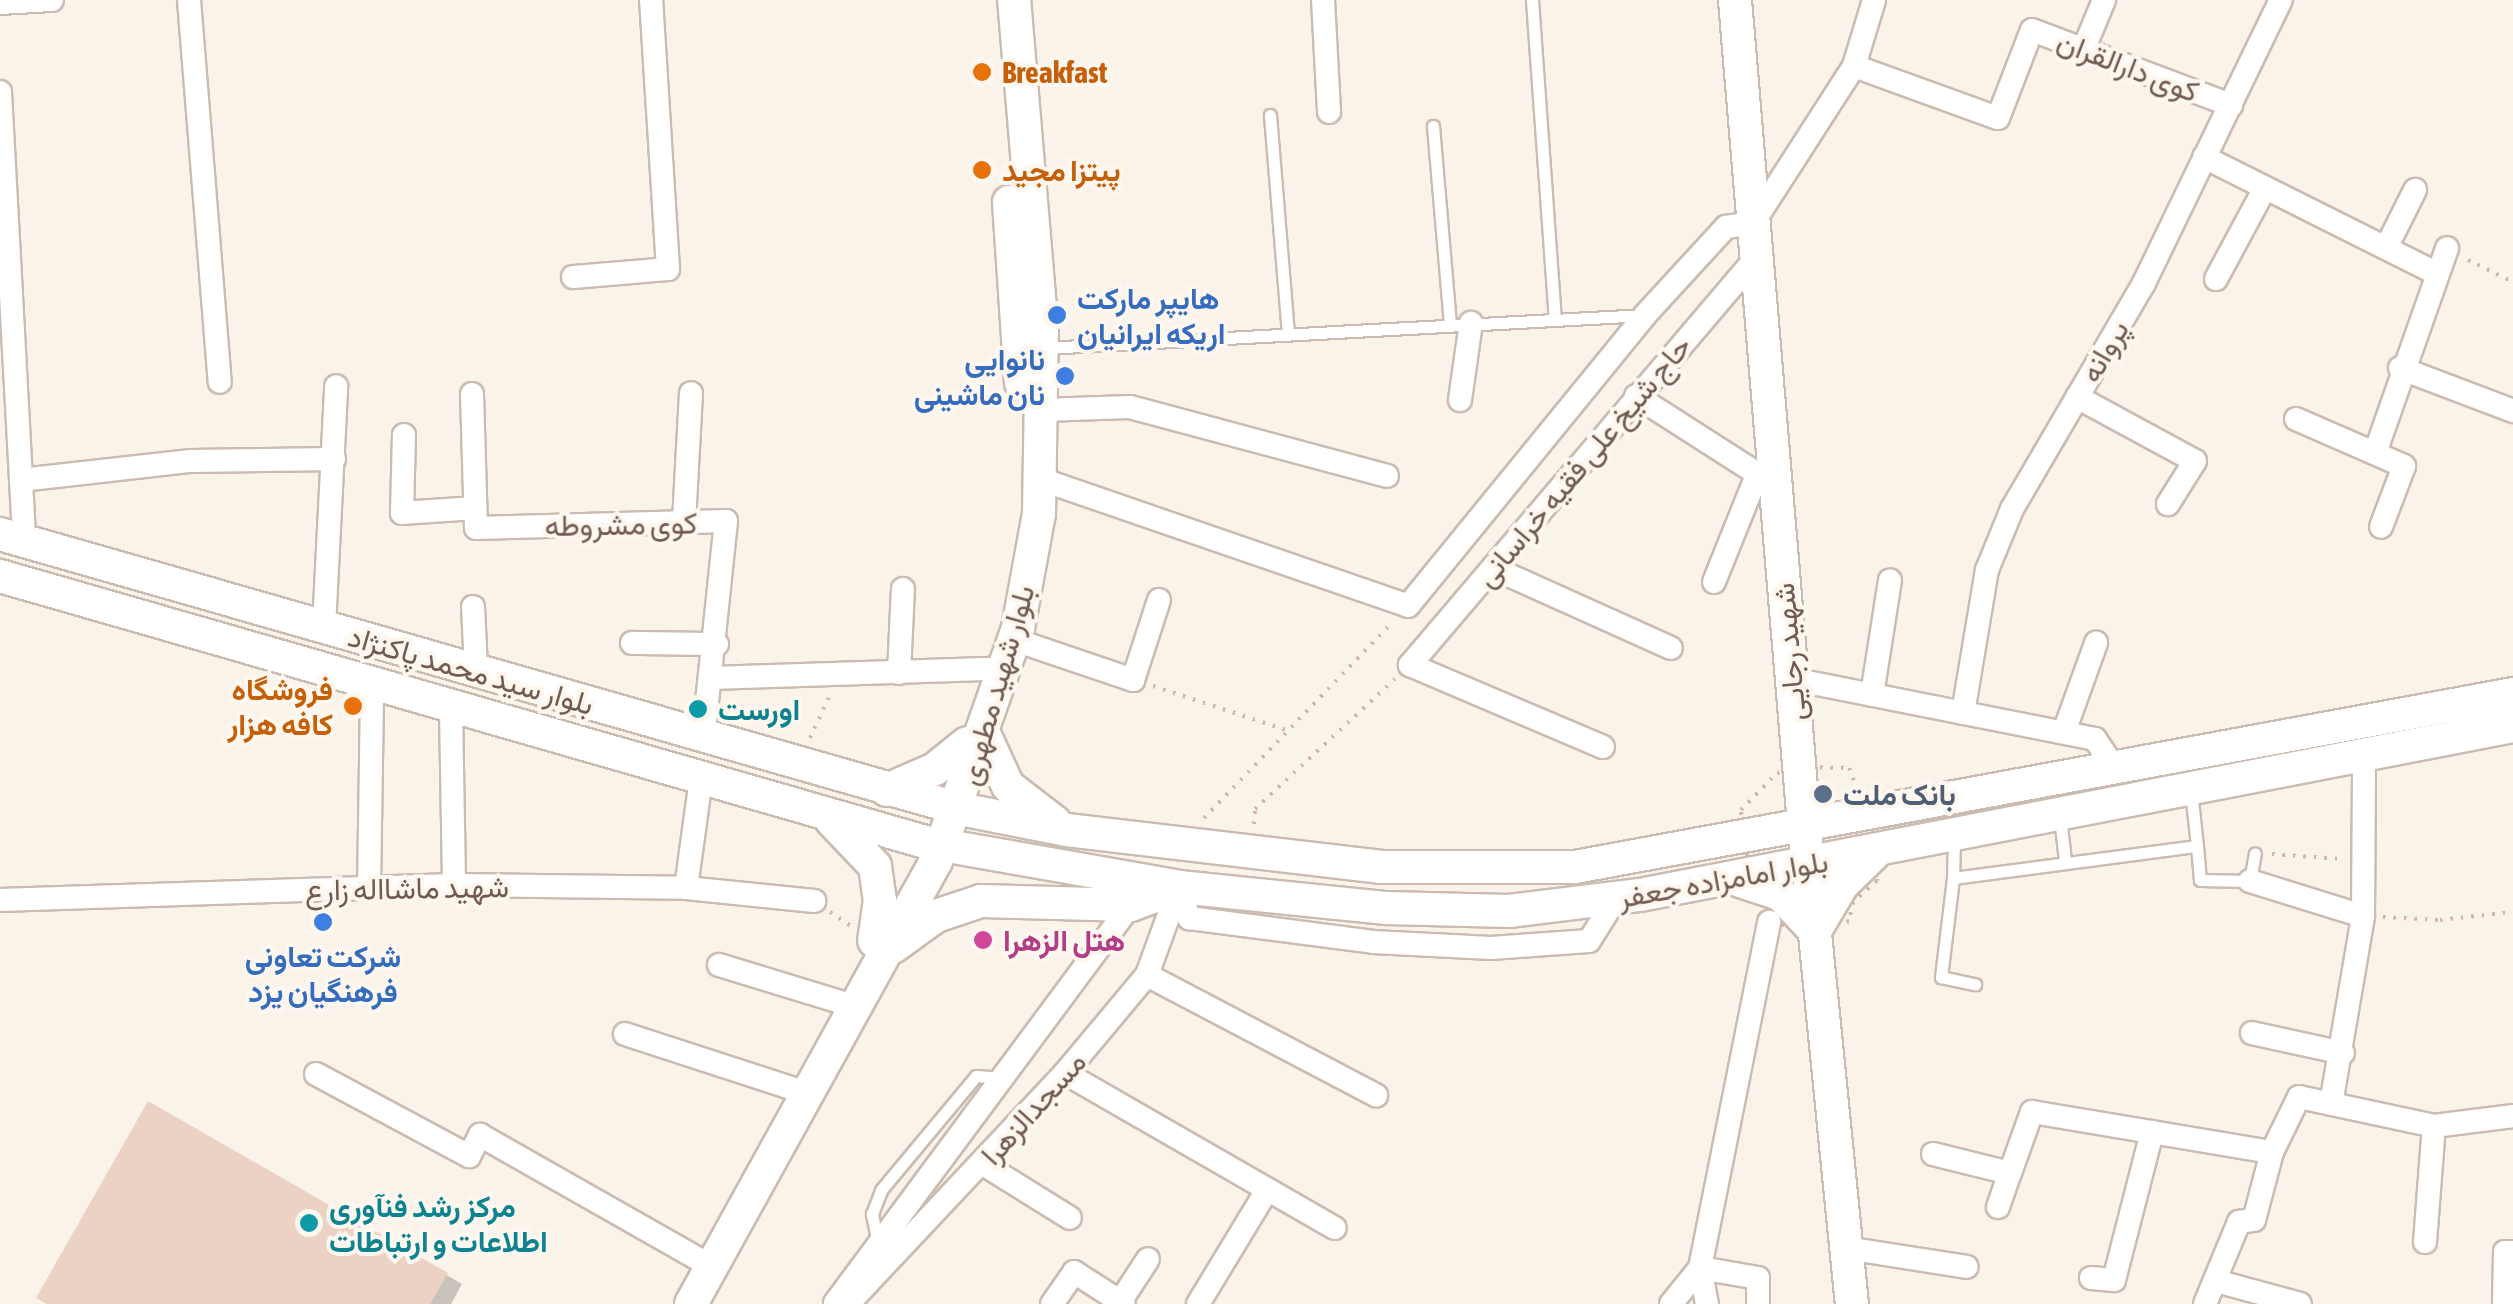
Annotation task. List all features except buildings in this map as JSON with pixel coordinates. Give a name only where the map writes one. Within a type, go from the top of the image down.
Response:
[{"type":"main road","name":"بلوار شهید مطهری","points":[[976,740],[1019,532],[1023,445],[994,0]]},
{"type":"main road","name":"بلوار شهید مطهری","points":[[691,1304],[934,844],[1015,640],[1040,478],[1042,348],[1014,0]]},
{"type":"main road","name":"شهید رجایی","points":[[1735,0],[1756,258],[1766,480],[1792,680],[1852,1304]]},
{"type":"main road","name":"بلوار سید محمد پاکنژاد","points":[[12,538],[476,669],[702,739],[951,807]]},
{"type":"main road","name":"بلوار سید محمد پاکنژاد","points":[[0,576],[452,710],[934,844]]},
{"type":"main road","points":[[406,696],[414,652]]},
{"type":"main road","name":"بلوار امامزاده جعفر","points":[[951,807],[1067,830],[1200,848],[1513,872],[1575,867],[2513,694]]},
{"type":"main road","name":"بلوار امامزاده جعفر","points":[[934,844],[1179,887],[1510,911],[1809,866],[1954,834],[2513,726]]},
{"type":"main road","points":[[887,790],[934,769],[976,740],[1008,786],[1067,830]]},
{"type":"main road","points":[[1760,832],[1780,815],[1799,767],[1860,814]]},
{"type":"main road","points":[[1732,880],[1780,894],[1815,931],[1842,885],[1895,846],[1889,829],[1890,815],[1901,806]]},
{"type":"main road","points":[[824,816],[854,838],[875,866],[880,900],[877,951]]},
{"type":"main road","points":[[877,951],[936,916],[981,901],[1131,904],[1179,887]]},
{"type":"main road","name":"بلوار شهید مطهری","points":[[676,1304],[790,1088],[840,1002],[877,951]]},
{"type":"street","points":[[0,3],[52,0]]},
{"type":"street","points":[[189,0],[220,382]]},
{"type":"street","points":[[573,277],[668,269],[651,0]]},
{"type":"street","points":[[1323,0],[1329,112]]},
{"type":"street","points":[[1753,223],[1854,66],[1874,0]]},
{"type":"street","points":[[2084,48],[2104,0]]},
{"type":"street","name":"پروانه","points":[[1963,712],[1987,570],[2012,509],[2144,283],[2281,0]]},
{"type":"street","name":"کوی دارالقران","points":[[1854,66],[1998,118],[2032,30],[2231,105]]},
{"type":"street","points":[[0,92],[8,412],[20,480],[12,538]]},
{"type":"street","points":[[2204,157],[2434,272]]},
{"type":"street","points":[[2216,279],[2265,188]]},
{"type":"street","points":[[2386,248],[2415,190]]},
{"type":"street","name":"حاج شیخ علی فقیه خراسانی","points":[[1408,606],[1645,315],[1726,227],[1753,223]]},
{"type":"street","points":[[2375,453],[2400,368],[2446,248]]},
{"type":"street","name":"حاج شیخ علی فقیه خراسانی","points":[[1410,664],[1756,258]]},
{"type":"street","points":[[1460,400],[1461,323]]},
{"type":"street","points":[[2400,368],[2513,411]]},
{"type":"street","points":[[324,626],[336,386]]},
{"type":"street","points":[[472,394],[475,518]]},
{"type":"street","points":[[684,522],[692,394]]},
{"type":"street","points":[[1636,396],[1766,480],[1714,582]]},
{"type":"street","points":[[2077,397],[2195,460],[2168,504]]},
{"type":"street","points":[[1042,410],[1130,407],[1388,476]]},
{"type":"street","points":[[2296,418],[2404,466],[2381,527]]},
{"type":"street","name":"کوی مشروطه","points":[[404,435],[402,512],[475,518],[726,521],[714,678],[702,739]]},
{"type":"street","points":[[20,480],[191,461],[334,459]]},
{"type":"street","points":[[1040,478],[1408,606]]},
{"type":"street","points":[[1492,568],[1671,648]]},
{"type":"street","points":[[1872,695],[1890,580]]},
{"type":"street","points":[[899,673],[903,589]]},
{"type":"street","points":[[1015,640],[1133,680],[1158,600]]},
{"type":"street","points":[[473,607],[476,669]]},
{"type":"street","points":[[632,643],[716,644]]},
{"type":"street","points":[[2064,732],[2096,643]]},
{"type":"street","points":[[1410,664],[1603,746]]},
{"type":"street","points":[[714,678],[989,669]]},
{"type":"street","points":[[1792,680],[2094,739],[2114,767]]},
{"type":"street","points":[[369,888],[372,686]]},
{"type":"street","points":[[452,710],[454,886]]},
{"type":"street","points":[[2331,1104],[2343,1053],[2364,916],[2364,755]]},
{"type":"street","points":[[686,888],[701,779]]},
{"type":"street","points":[[2250,881],[2364,916]]},
{"type":"street","name":"شهید ماشااله زارع","points":[[0,900],[454,886],[686,888],[814,900]]},
{"type":"street","name":"مسجدالزهرا","points":[[848,1304],[1065,1074],[1147,975],[1179,887]]},
{"type":"street","points":[[834,1304],[877,1238],[1007,1079],[1131,904]]},
{"type":"street","points":[[1708,1304],[1700,1268],[1769,922]]},
{"type":"street","points":[[719,965],[840,1002]]},
{"type":"street","points":[[1147,975],[1376,1095]]},
{"type":"street","points":[[2252,1033],[2343,1053]]},
{"type":"street","points":[[625,1034],[790,1088]]},
{"type":"street","points":[[316,1074],[469,1156],[480,1135],[700,1260]]},
{"type":"street","points":[[1065,1074],[1335,1228]]},
{"type":"street","points":[[2205,1304],[2238,1222],[2254,1220],[2272,1152],[2299,1097],[2434,1126],[2513,1116]]},
{"type":"street","points":[[1998,1207],[2032,1112],[2272,1152]]},
{"type":"street","points":[[2425,1242],[2434,1126]]},
{"type":"street","points":[[2091,1278],[2114,1280],[2152,1132]]},
{"type":"street","points":[[1933,1154],[2010,1172]]},
{"type":"street","points":[[983,1164],[1070,1218]]},
{"type":"street","points":[[1198,1304],[1267,1190]]},
{"type":"street","points":[[1846,1248],[1967,1268]]},
{"type":"street","points":[[2504,1304],[2505,1252],[2513,1252]]},
{"type":"street","points":[[1052,1304],[1074,1272],[1122,1303],[1148,1259]]},
{"type":"street","points":[[1671,1304],[1700,1268]]},
{"type":"street","points":[[1700,1268],[1758,1278],[1758,1304]]},
{"type":"street","points":[[2216,1282],[2300,1304]]},
{"type":"lane","points":[[1532,0],[1555,318]]},
{"type":"lane","points":[[1270,115],[1288,334]]},
{"type":"lane","points":[[1434,126],[1461,323]]},
{"type":"lane","points":[[1042,348],[1645,315]]},
{"type":"lane","points":[[2190,788],[2200,880],[2250,881],[2255,853]]},
{"type":"lane","points":[[2059,814],[2065,860]]},
{"type":"lane","points":[[1954,834],[1941,977],[1975,984]]},
{"type":"lane","points":[[1953,878],[2065,860],[2197,846]]},
{"type":"path","points":[[2446,248],[2513,282]]},
{"type":"path","points":[[1200,848],[1206,810],[1408,606]]},
{"type":"path","points":[[1252,854],[1255,809],[1410,664]]},
{"type":"path","points":[[797,765],[840,675]]},
{"type":"path","points":[[1133,680],[1286,730]]},
{"type":"path","points":[[2255,853],[2367,861]]},
{"type":"path","points":[[814,900],[877,951]]},
{"type":"path","points":[[2364,916],[2440,920],[2513,912]]},
{"type":"place","name":"Breakfast","points":[[982,72]]},
{"type":"place","name":"پیتزا مجید","points":[[982,170]]},
{"type":"place","name":"هایپر مارکت اریکه ایرانیان","points":[[1057,315]]},
{"type":"place","name":"نانوایی نان ماشینی","points":[[1065,376]]},
{"type":"place","name":"فروشگاه کافه هزار","points":[[353,706]]},
{"type":"place","name":"اورست","points":[[698,709]]},
{"type":"place","name":"بانک ملت","points":[[1823,794]]},
{"type":"place","name":"شرکت تعاونی فرهنگیان یزد","points":[[323,922]]},
{"type":"place","name":"هتل الزهرا","points":[[983,940]]},
{"type":"place","name":"مرکز رشد فنآوری اطلاعات و ارتباطات","points":[[309,1223]]}]
